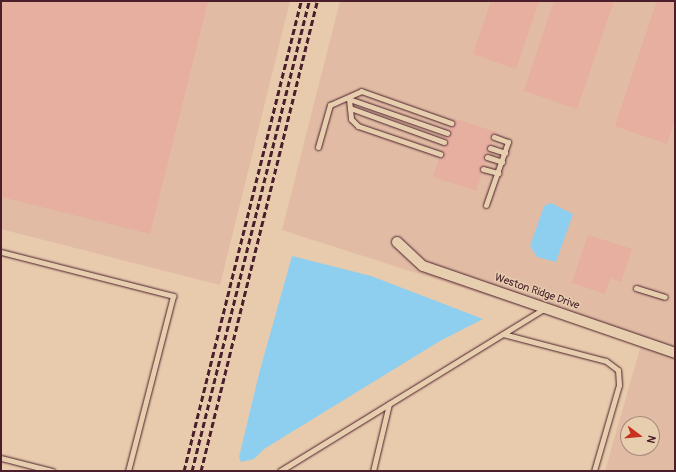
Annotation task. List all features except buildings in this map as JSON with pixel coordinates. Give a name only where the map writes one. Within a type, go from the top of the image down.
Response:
[{"type":"street","name":"Weston Ridge Drive","points":[[397,242],[423,266],[675,353]]},
{"type":"lane","points":[[318,147],[330,105],[349,99],[361,91],[451,123]]},
{"type":"lane","points":[[349,99],[351,119],[358,126],[440,154]]},
{"type":"lane","points":[[349,99],[447,133]]},
{"type":"lane","points":[[350,108],[444,142]]},
{"type":"lane","points":[[486,205],[508,142],[494,137]]},
{"type":"lane","points":[[490,148],[505,153]]},
{"type":"lane","points":[[487,157],[502,162]]},
{"type":"lane","points":[[483,169],[498,173]]},
{"type":"lane","points":[[1,252],[173,296],[128,471]]},
{"type":"lane","points":[[636,288],[665,297]]},
{"type":"lane","points":[[280,471],[545,307]]},
{"type":"lane","points":[[503,334],[606,361],[618,370],[619,385],[594,471]]},
{"type":"lane","points":[[373,471],[389,404]]},
{"type":"lane","points":[[1,458],[52,471]]},
{"type":"shaded area","points":[[1,1],[290,1],[220,285],[1,229]]},
{"type":"shaded area","points":[[340,1],[675,1],[675,471],[605,471],[620,418],[620,456],[660,456],[660,416],[621,416],[641,345],[282,230]]},
{"type":"water","points":[[551,203],[573,214],[556,262],[537,257],[530,246],[544,206]]},
{"type":"water","points":[[292,256],[371,276],[483,319],[440,341],[264,449],[254,459],[241,462],[239,457],[260,370]]},
{"type":"railway","points":[[184,471],[301,1]]},
{"type":"railway","points":[[192,471],[309,1]]},
{"type":"railway","points":[[201,471],[317,1]]}]
